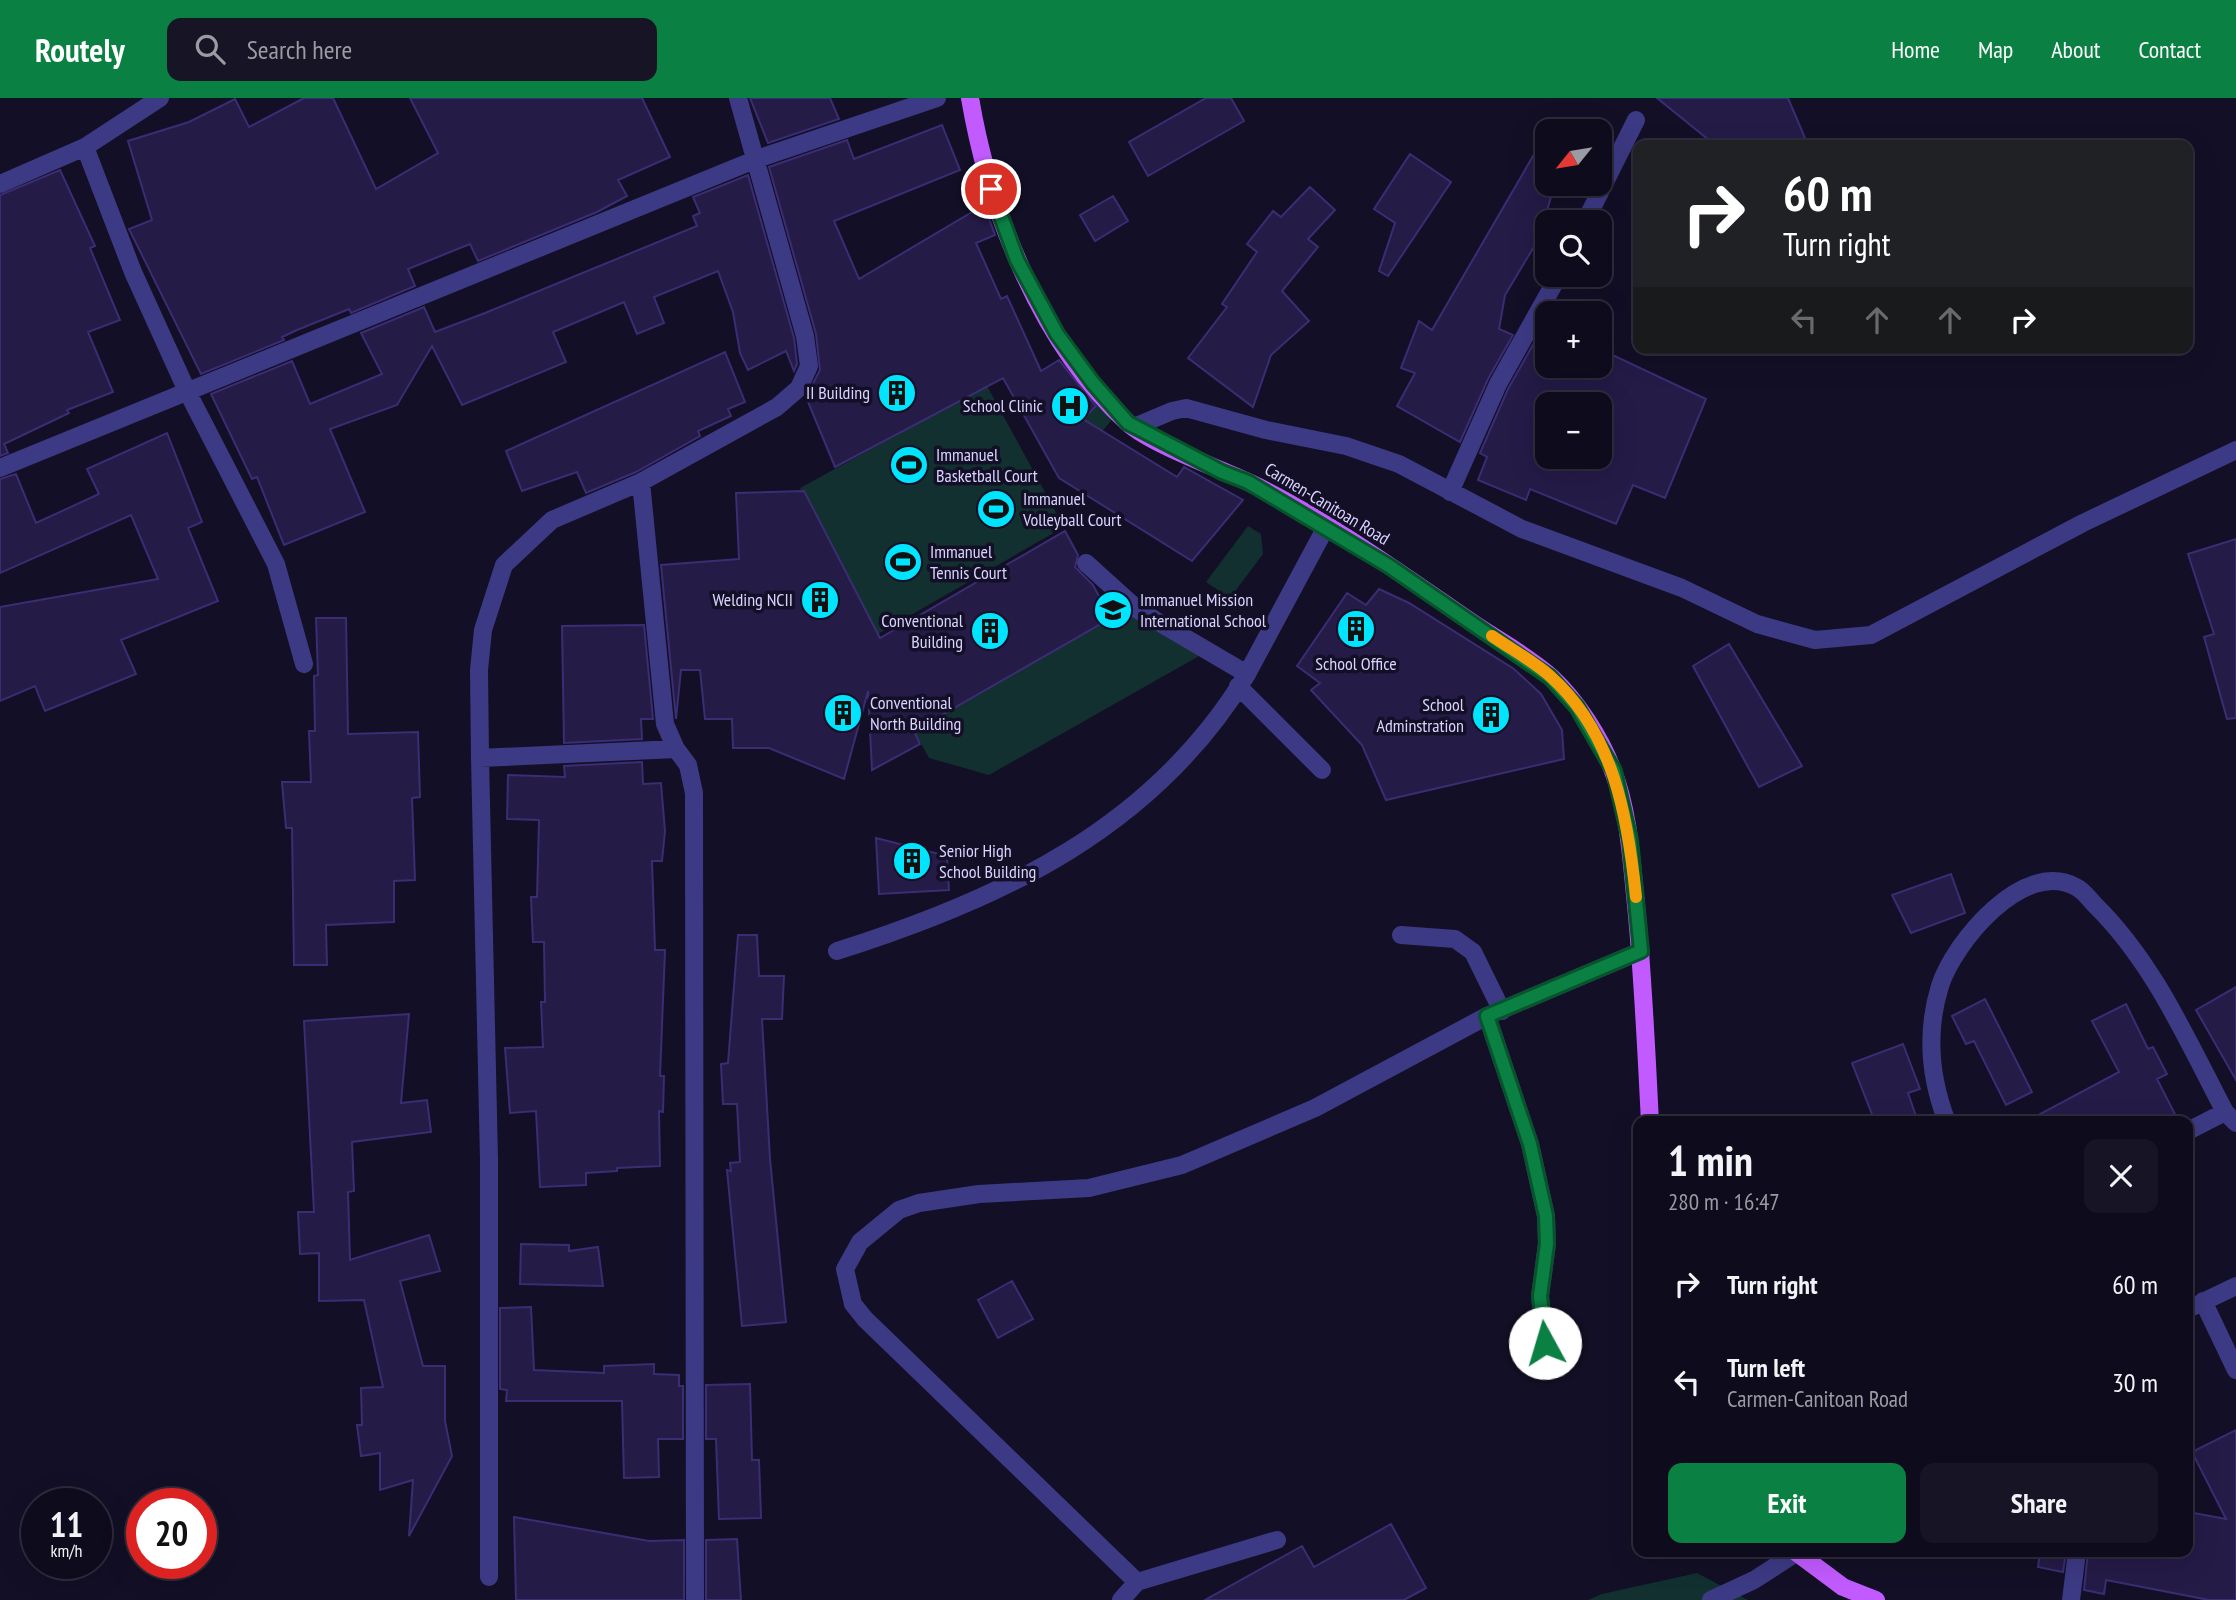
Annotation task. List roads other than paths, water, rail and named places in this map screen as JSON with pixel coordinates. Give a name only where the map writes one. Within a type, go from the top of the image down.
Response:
[{"type":"main road","name":"Carmen-Canitoan Road","points":[[970,98],[979,150],[1017,260],[1057,334],[1113,407],[1134,427],[1248,482],[1389,566],[1550,677],[1577,707],[1614,771],[1630,840],[1641,951],[1650,1116]]},
{"type":"main road","points":[[1801,1557],[1844,1593],[1876,1600]]},
{"type":"street","points":[[0,184],[85,147],[160,98]]},
{"type":"street","points":[[489,1577],[489,1160],[479,670],[483,629],[504,565],[552,520],[641,482],[777,407],[799,388],[809,366],[806,335],[738,98]]},
{"type":"street","points":[[0,468],[757,159],[937,98]]},
{"type":"street","points":[[1591,210],[1636,120]]},
{"type":"street","points":[[85,147],[133,272],[187,391],[276,564],[304,664]]},
{"type":"street","points":[[1450,492],[1498,384],[1552,287]]},
{"type":"street","points":[[1134,427],[1172,411],[1205,411],[1233,422],[1346,446],[1386,459],[1522,528],[1682,588],[1756,624],[1815,640],[1871,635],[2082,523],[2236,450]]},
{"type":"street","points":[[641,482],[665,724],[676,749],[688,765],[694,793],[695,1600]]},
{"type":"street","points":[[836,951],[916,926],[981,898],[1053,863],[1100,834],[1173,769],[1200,739],[1243,680],[1326,527]]},
{"type":"street","points":[[1086,563],[1138,610],[1243,680],[1322,770]]},
{"type":"street","points":[[480,758],[676,749]]},
{"type":"street","points":[[1945,1116],[1931,1069],[1932,1035],[1940,985],[1964,939],[2012,894],[2042,881],[2076,886],[2123,933],[2152,975],[2231,1118],[2193,1129]]},
{"type":"street","points":[[1401,935],[1455,939],[1473,952],[1494,1014],[1530,1144],[1546,1216],[1547,1244],[1540,1296],[1548,1366]]},
{"type":"street","points":[[1137,1582],[865,1319],[848,1289],[845,1269],[851,1254],[881,1223],[899,1210],[919,1203],[979,1194],[1089,1188],[1182,1165],[1315,1108],[1494,1014],[1641,951]]},
{"type":"street","points":[[2236,1286],[2195,1305],[2236,1370]]},
{"type":"street","points":[[1121,1600],[1137,1582],[1277,1540]]},
{"type":"street","points":[[1711,1600],[1754,1580],[1790,1557]]},
{"type":"street","points":[[2071,1600],[2076,1557]]},
{"type":"place","name":"II Building","points":[[897,393]]},
{"type":"place","name":"School Clinic","points":[[1070,406]]},
{"type":"place","name":"Immanuel Basketball Court","points":[[909,465]]},
{"type":"place","name":"Immanuel Volleyball Court","points":[[996,509]]},
{"type":"place","name":"Immanuel Tennis Court","points":[[903,562]]},
{"type":"place","name":"Welding NCII","points":[[820,600]]},
{"type":"place","name":"Immanuel Mission International School","points":[[1113,610]]},
{"type":"place","name":"School Office","points":[[1356,629]]},
{"type":"place","name":"Conventional Building","points":[[990,631]]},
{"type":"place","name":"Conventional North Building","points":[[843,713]]},
{"type":"place","name":"School Adminstration","points":[[1491,715]]},
{"type":"place","name":"Senior High School Building","points":[[912,861]]}]
